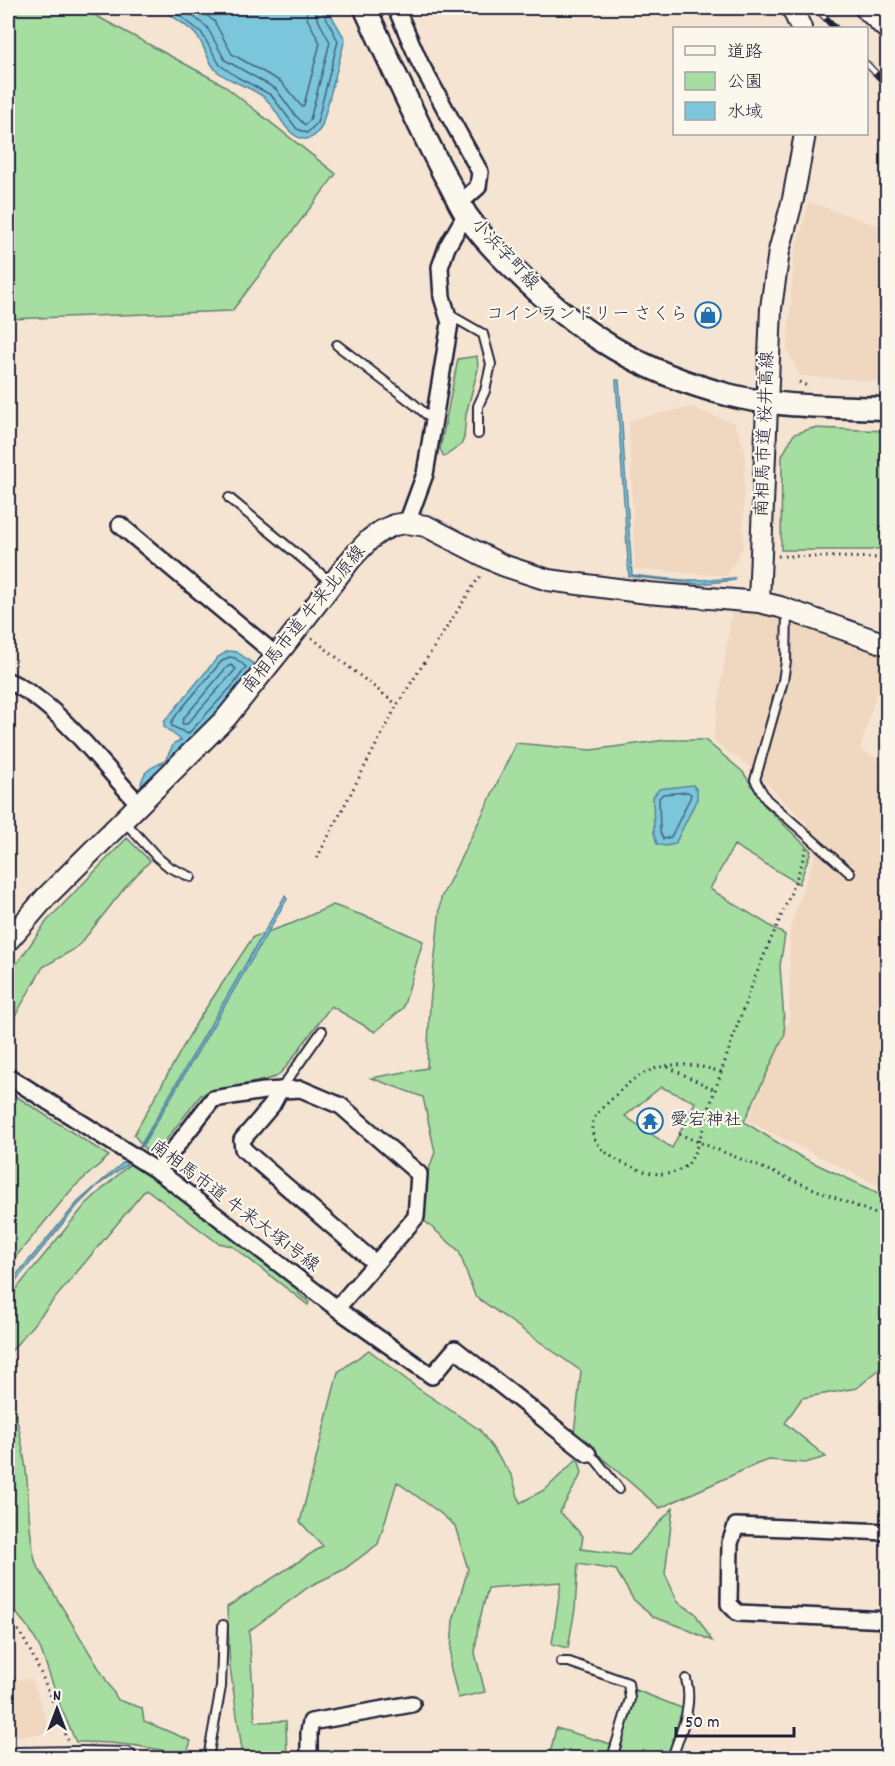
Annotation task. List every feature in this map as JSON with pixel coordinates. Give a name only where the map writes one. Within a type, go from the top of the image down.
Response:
[{"type":"main road","name":"小浜字町線","points":[[366,8],[431,149],[463,209],[498,253],[549,303],[604,344],[671,376],[730,395],[767,401],[887,409]]},
{"type":"street","points":[[396,8],[420,63],[480,172],[478,187],[463,209],[440,267],[442,297],[450,323],[425,474],[407,524]]},
{"type":"street","points":[[866,8],[888,30]]},
{"type":"street","points":[[791,9],[800,27]]},
{"type":"street","name":"南相馬市道 桜井高線","points":[[759,602],[769,333],[774,282],[805,135]]},
{"type":"street","name":"南相馬市道 牛来北原線","points":[[8,941],[45,897],[226,718],[352,558],[370,539],[394,525],[407,524],[433,528],[490,559],[530,575],[567,583],[648,593],[759,602]]},
{"type":"street","points":[[120,525],[277,656]]},
{"type":"street","points":[[759,602],[787,609],[888,645]]},
{"type":"street","points":[[8,681],[32,693],[62,720],[140,805]]},
{"type":"street","name":"南相馬市道 牛来大塚1号線","points":[[8,1076],[157,1171],[337,1308],[432,1376],[455,1349],[588,1454]]},
{"type":"street","points":[[157,1171],[213,1099],[301,1089],[340,1106],[419,1174],[416,1217],[337,1308]]},
{"type":"street","points":[[280,1090],[272,1106],[242,1140],[243,1149],[375,1263]]},
{"type":"street","points":[[888,1532],[736,1526],[730,1543],[729,1604],[738,1613],[888,1620]]},
{"type":"street","points":[[309,1758],[311,1722],[412,1704]]},
{"type":"street","points":[[18,1758],[126,1758]]},
{"type":"lane","points":[[448,314],[483,334],[491,364],[485,391],[478,406],[478,434]]},
{"type":"lane","points":[[337,345],[434,422]]},
{"type":"lane","points":[[229,498],[333,583]]},
{"type":"lane","points":[[787,609],[786,661],[783,681],[755,780],[766,799],[850,873]]},
{"type":"lane","points":[[124,820],[157,857],[170,867],[191,877]]},
{"type":"lane","points":[[280,1090],[322,1031]]},
{"type":"lane","points":[[588,1454],[596,1460],[619,1489]]},
{"type":"lane","points":[[208,1758],[221,1687],[224,1625]]},
{"type":"lane","points":[[561,1662],[568,1662],[628,1683],[630,1699],[612,1758]]},
{"type":"lane","points":[[672,1758],[688,1707],[686,1679]]},
{"type":"path","points":[[762,557],[888,558]]},
{"type":"path","points":[[317,858],[397,705],[490,559]]},
{"type":"path","points":[[299,627],[397,705]]},
{"type":"path","points":[[721,1072],[705,1067],[666,1066],[654,1067],[635,1076],[595,1117],[593,1128],[598,1145],[614,1159],[661,1174],[671,1173],[686,1166],[695,1154],[697,1142],[752,986],[802,861],[807,833]]},
{"type":"path","points":[[666,1066],[715,1090]]},
{"type":"path","points":[[679,1134],[888,1219]]},
{"type":"path","points":[[8,1615],[41,1669],[69,1743],[79,1758]]},
{"type":"shaded area","points":[[809,202],[887,229],[887,382],[801,376],[787,350],[794,256]]},
{"type":"shaded area","points":[[690,407],[734,423],[745,449],[743,547],[727,576],[635,569],[629,420]]},
{"type":"shaded area","points":[[732,610],[772,615],[887,655],[860,750],[887,763],[887,1190],[748,1121],[789,1020],[790,927],[815,855],[807,824],[749,766],[713,741]]},
{"type":"shaded area","points":[[32,1679],[51,1734],[8,1736],[8,1680]]},
{"type":"green space","points":[[8,8],[93,8],[89,12],[222,84],[336,174],[232,311],[8,319]]},
{"type":"green space","points":[[477,356],[478,369],[466,414],[464,438],[461,445],[444,457],[440,449],[458,359]]},
{"type":"green space","points":[[813,428],[887,431],[887,547],[870,550],[781,550],[782,456],[794,434]]},
{"type":"green space","points":[[666,740],[705,740],[743,772],[765,806],[811,851],[799,884],[734,845],[710,889],[785,935],[780,966],[785,1034],[744,1122],[801,1157],[887,1197],[887,1363],[857,1388],[802,1398],[785,1423],[826,1457],[805,1463],[769,1460],[660,1508],[574,1434],[581,1371],[475,1296],[459,1251],[421,1218],[423,1187],[435,1152],[423,1097],[371,1078],[427,1068],[430,1003],[441,898],[516,743],[591,750]],"holes":[[[661,1087],[695,1102],[672,1148],[625,1116]]]},
{"type":"green space","points":[[127,838],[150,861],[127,885],[81,943],[43,967],[11,1023],[8,1021],[8,976],[47,921]]},
{"type":"green space","points":[[333,905],[376,920],[423,941],[403,1008],[375,1032],[331,1006],[276,1077],[201,1095],[152,1158],[134,1135],[198,1020],[253,937],[293,923]]},
{"type":"green space","points":[[8,1091],[109,1156],[73,1188],[8,1266]]},
{"type":"green space","points":[[131,1163],[158,1180],[297,1288],[299,1294],[309,1302],[308,1305],[232,1246],[218,1243],[146,1189],[8,1355],[8,1299],[86,1204]]},
{"type":"green space","points":[[369,1350],[416,1387],[480,1430],[512,1476],[520,1503],[546,1489],[578,1458],[582,1473],[560,1512],[583,1536],[581,1549],[629,1555],[673,1508],[665,1574],[678,1602],[695,1613],[712,1641],[653,1617],[633,1599],[616,1570],[578,1564],[575,1609],[568,1648],[552,1644],[561,1582],[488,1588],[478,1626],[475,1653],[485,1692],[458,1698],[450,1665],[453,1621],[468,1569],[455,1526],[397,1482],[378,1544],[343,1570],[310,1586],[249,1631],[255,1722],[286,1721],[287,1758],[270,1758],[242,1750],[230,1667],[227,1607],[323,1546],[300,1522],[338,1372]]},
{"type":"green space","points":[[8,1383],[24,1455],[36,1564],[118,1700],[142,1708],[144,1721],[191,1741],[186,1756],[132,1745],[76,1742],[61,1708],[41,1650],[30,1630],[8,1603]]},
{"type":"green space","points":[[636,1690],[684,1709],[667,1758],[618,1758]]},
{"type":"green space","points":[[556,1728],[611,1744],[607,1758],[549,1758]]},
{"type":"water","points":[[160,8],[327,8],[345,39],[322,126],[318,132],[307,139],[294,135],[267,100],[218,72],[211,64],[197,36]]},
{"type":"water","points":[[616,380],[619,380],[632,575],[684,580],[735,578],[735,580],[699,584],[629,576]]},
{"type":"water","points":[[228,651],[237,652],[256,666],[213,717],[144,787],[141,784],[144,774],[165,761],[174,743],[181,740],[164,727],[164,722],[218,657]]},
{"type":"water","points":[[693,785],[697,790],[697,799],[675,844],[665,846],[657,844],[654,833],[653,797],[659,789]]},
{"type":"water","points":[[285,896],[287,899],[139,1151],[138,1150]]},
{"type":"water","points":[[125,1161],[126,1165],[97,1186],[78,1205],[8,1290],[8,1285],[78,1202]]},
{"type":"railway","points":[[816,8],[834,27]]},
{"type":"railway","points":[[868,65],[888,86]]},
{"type":"place","name":"コインランドリー さくら","points":[[708,315]]},
{"type":"place","name":"愛宕神社","points":[[650,1121]]}]
